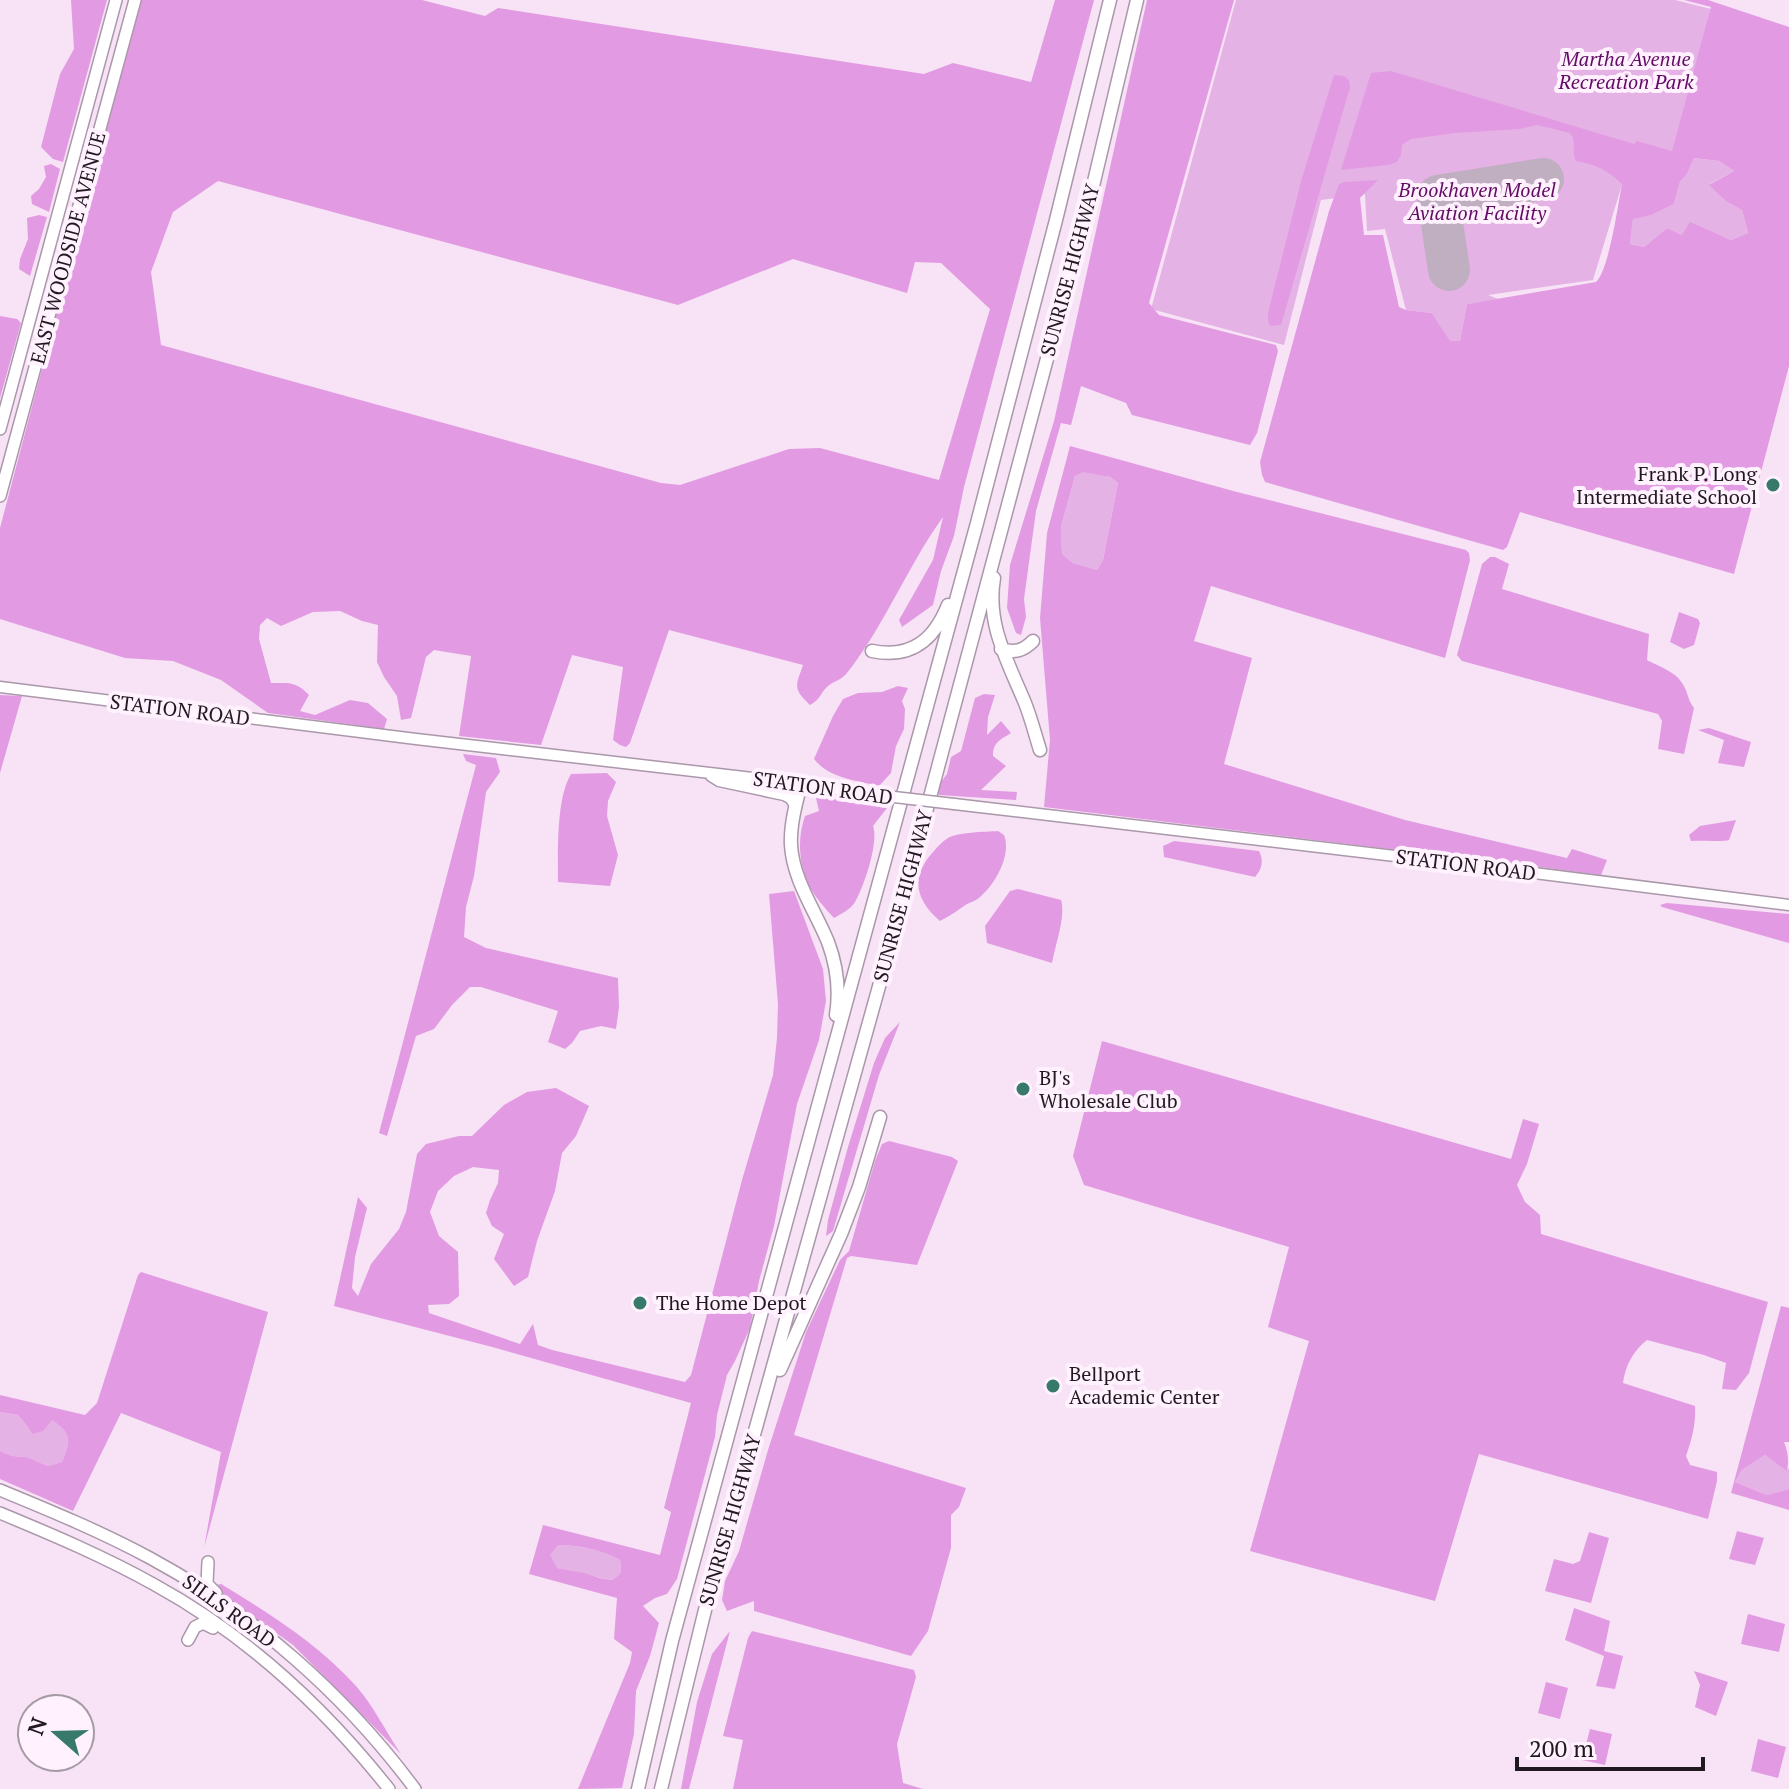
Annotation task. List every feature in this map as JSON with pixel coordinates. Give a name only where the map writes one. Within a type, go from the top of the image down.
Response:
[{"type":"highway","name":"SUNRISE HIGHWAY","points":[[638,1789],[672,1641],[977,523],[1110,0]]},
{"type":"highway","name":"SUNRISE HIGHWAY","points":[[661,1789],[705,1610],[894,932],[1092,190],[1137,0]]},
{"type":"highway","points":[[1008,501],[992,596],[995,628],[1040,750]]},
{"type":"highway","points":[[872,651],[894,654],[918,646],[931,635],[949,605],[977,523]]},
{"type":"highway","points":[[1001,649],[1017,652],[1033,641]]},
{"type":"highway","points":[[801,784],[791,845],[794,865],[828,944],[838,981],[837,1010],[827,1052],[825,1080]]},
{"type":"highway","points":[[745,1472],[783,1362],[851,1210],[880,1117]]},
{"type":"highway","points":[[632,1789],[644,1759]]},
{"type":"main road","name":"EAST WOODSIDE AVENUE","points":[[0,429],[116,0]]},
{"type":"main road","name":"EAST WOODSIDE AVENUE","points":[[0,496],[135,0]]},
{"type":"main road","name":"STATION ROAD","points":[[0,687],[1789,905]]},
{"type":"main road","points":[[706,773],[719,781],[784,795],[796,807]]},
{"type":"main road","name":"SILLS ROAD","points":[[0,1490],[91,1528],[211,1595],[268,1637],[319,1681],[388,1754],[415,1789]]},
{"type":"main road","name":"SILLS ROAD","points":[[0,1513],[95,1554],[156,1585],[216,1624],[271,1666],[343,1734],[389,1789]]},
{"type":"main road","points":[[151,1559],[194,1577],[200,1575],[208,1562],[208,1586],[252,1618],[268,1637]]},
{"type":"main road","points":[[156,1585],[190,1614],[188,1640],[197,1625],[206,1623],[271,1666]]},
{"type":"green space","name":"Martha Avenue Recreation Park","points":[[1236,0],[1675,0],[1715,10],[1676,155],[1634,145],[1593,280],[1488,295],[1498,299],[1467,304],[1460,341],[1450,342],[1432,313],[1406,310],[1385,229],[1367,231],[1365,194],[1321,200],[1284,345],[1151,309]]},
{"type":"green space","points":[[1694,158],[1719,161],[1734,171],[1710,184],[1727,202],[1742,210],[1748,233],[1731,240],[1714,233],[1682,235],[1667,228],[1644,247],[1630,244],[1633,218],[1652,215],[1674,204],[1680,182]]},
{"type":"green space","points":[[1083,471],[1110,477],[1118,483],[1103,560],[1097,570],[1073,563],[1062,554],[1061,527],[1075,476]]},
{"type":"green space","points":[[0,1412],[18,1415],[28,1428],[52,1420],[59,1425],[68,1438],[62,1462],[48,1466],[0,1451]]},
{"type":"green space","points":[[1765,1455],[1787,1470],[1789,1468],[1789,1489],[1767,1495],[1735,1482],[1742,1470]]},
{"type":"green space","points":[[558,1545],[613,1556],[620,1560],[620,1574],[612,1580],[556,1568],[549,1555]]},
{"type":"shaded area","points":[[71,0],[107,0],[63,162],[53,159],[41,147],[60,74],[74,49]]},
{"type":"shaded area","points":[[139,0],[422,0],[485,16],[498,8],[924,74],[953,63],[1031,82],[1055,0],[1094,0],[964,487],[954,536],[933,605],[902,627],[899,620],[933,560],[943,517],[861,655],[845,675],[829,685],[810,705],[800,695],[797,686],[803,665],[669,630],[626,747],[613,740],[623,667],[572,655],[541,745],[459,736],[471,656],[434,650],[426,657],[411,718],[401,720],[397,696],[377,662],[378,625],[340,611],[313,612],[281,626],[267,618],[260,625],[259,639],[271,683],[300,687],[309,695],[300,711],[315,715],[350,700],[368,703],[387,719],[384,729],[268,713],[221,680],[173,661],[125,658],[0,619],[0,528]],"holes":[[[218,181],[678,305],[793,259],[907,293],[915,262],[941,263],[990,309],[939,480],[820,448],[789,449],[680,485],[661,483],[161,345],[151,272],[173,212]]]},
{"type":"shaded area","points":[[1147,0],[1234,0],[1149,303],[1159,315],[1276,345],[1278,351],[1257,433],[1250,445],[1132,415],[1126,403],[1081,386],[1071,425],[1061,423],[1036,511],[1024,599],[1026,617],[1021,635],[1016,633],[1007,608],[1010,565],[1054,421]]},
{"type":"shaded area","points":[[1684,0],[1708,0],[1789,27],[1789,366],[1734,574],[1520,512],[1507,547],[1503,550],[1265,482],[1260,462],[1339,184],[1378,180],[1360,198],[1364,235],[1383,235],[1399,307],[1432,313],[1450,341],[1460,341],[1467,304],[1596,282],[1609,251],[1622,184],[1601,169],[1576,161],[1570,133],[1537,125],[1411,139],[1402,145],[1397,162],[1341,170],[1371,73],[1391,71],[1634,144],[1637,141],[1672,151],[1711,7]],"holes":[[[1694,158],[1719,161],[1734,171],[1709,185],[1727,202],[1742,210],[1748,233],[1731,240],[1690,222],[1682,235],[1667,228],[1644,247],[1630,244],[1633,219],[1652,215],[1674,204],[1680,182]]]},
{"type":"shaded area","points":[[1334,75],[1344,76],[1349,80],[1350,87],[1281,325],[1270,326],[1268,313],[1302,178]]},
{"type":"shaded area","points":[[51,164],[60,169],[49,212],[32,204],[31,196],[46,177],[44,166]]},
{"type":"shaded area","points":[[47,217],[30,276],[19,269],[20,259],[28,239],[27,218]]},
{"type":"shaded area","points":[[0,316],[17,319],[21,323],[0,398]]},
{"type":"shaded area","points":[[1070,446],[1466,550],[1470,560],[1445,658],[1211,586],[1194,641],[1252,658],[1224,764],[1405,820],[1567,858],[1572,849],[1607,860],[1601,875],[1411,848],[1397,850],[1044,807],[1050,740],[1040,618],[1047,533]],"holes":[[[1083,472],[1110,477],[1118,483],[1103,560],[1097,570],[1073,563],[1062,554],[1061,527],[1075,476]]]},
{"type":"shaded area","points":[[1490,557],[1509,564],[1502,589],[1649,634],[1647,660],[1679,679],[1694,708],[1684,754],[1658,749],[1662,721],[1658,714],[1462,661],[1457,655],[1482,564]]},
{"type":"shaded area","points":[[1679,612],[1698,619],[1700,623],[1694,645],[1684,649],[1670,642]]},
{"type":"shaded area","points":[[898,686],[908,688],[902,701],[905,709],[904,729],[896,746],[891,773],[879,786],[836,775],[820,766],[814,759],[843,699]]},
{"type":"shaded area","points":[[984,694],[995,695],[988,717],[987,735],[1001,721],[1011,733],[998,742],[993,751],[993,756],[1006,766],[981,790],[1017,792],[1016,800],[939,795],[938,786],[947,774],[951,757],[961,751],[975,698]]},
{"type":"shaded area","points":[[0,695],[22,696],[0,773]]},
{"type":"shaded area","points":[[1709,728],[1751,742],[1744,767],[1718,763],[1724,740],[1698,730]]},
{"type":"shaded area","points":[[463,754],[496,758],[500,772],[486,792],[474,876],[466,907],[464,937],[486,948],[618,978],[616,1029],[601,1026],[580,1031],[565,1049],[548,1042],[558,1011],[481,987],[470,987],[434,1029],[416,1036],[387,1136],[379,1133],[476,765],[466,761]]},
{"type":"shaded area","points":[[607,773],[616,782],[608,801],[607,816],[618,855],[610,886],[558,882],[559,826],[566,785],[571,774]]},
{"type":"shaded area","points":[[816,798],[838,798],[887,808],[873,826],[872,853],[859,895],[851,907],[834,918],[810,887],[801,860],[803,824],[805,816],[819,811]]},
{"type":"shaded area","points":[[1736,820],[1729,840],[1691,841],[1689,835],[1700,826]]},
{"type":"shaded area","points":[[998,831],[1004,835],[1006,851],[996,878],[979,898],[940,921],[925,905],[919,888],[921,870],[926,860],[952,836]]},
{"type":"shaded area","points":[[1174,841],[1259,851],[1261,868],[1255,877],[1164,857],[1163,846]]},
{"type":"shaded area","points":[[1018,889],[1061,900],[1061,923],[1052,963],[987,943],[985,926],[1010,891]]},
{"type":"shaded area","points":[[794,891],[823,969],[826,1001],[819,1040],[797,1104],[774,1226],[750,1328],[727,1375],[715,1437],[677,1579],[667,1594],[643,1606],[659,1623],[636,1691],[634,1734],[622,1788],[578,1789],[632,1652],[614,1639],[617,1598],[529,1574],[543,1525],[660,1555],[671,1512],[664,1508],[691,1403],[334,1306],[358,1197],[367,1208],[355,1257],[352,1288],[358,1296],[371,1264],[399,1229],[406,1212],[417,1154],[426,1144],[472,1136],[504,1105],[527,1092],[556,1088],[589,1106],[576,1136],[562,1153],[555,1191],[528,1277],[514,1286],[494,1259],[504,1234],[492,1226],[486,1213],[498,1183],[499,1170],[473,1167],[454,1176],[438,1191],[430,1212],[439,1236],[458,1252],[459,1296],[449,1304],[428,1305],[429,1313],[520,1344],[533,1324],[538,1345],[685,1382],[691,1375],[773,1075],[778,1004],[769,894]],"holes":[[[558,1545],[582,1547],[620,1560],[620,1574],[612,1580],[557,1568],[550,1555]]]},
{"type":"shaded area","points":[[1667,903],[1789,914],[1789,943],[1660,905]]},
{"type":"shaded area","points":[[900,1022],[879,1075],[833,1231],[826,1236],[848,1147],[874,1063],[885,1038]]},
{"type":"shaded area","points":[[1102,1041],[1511,1159],[1523,1119],[1539,1124],[1517,1185],[1525,1202],[1540,1215],[1541,1234],[1768,1302],[1749,1373],[1736,1390],[1722,1389],[1726,1363],[1647,1340],[1630,1359],[1626,1371],[1623,1383],[1695,1406],[1693,1431],[1686,1456],[1690,1465],[1717,1472],[1708,1519],[1479,1454],[1435,1601],[1250,1551],[1309,1341],[1268,1327],[1289,1247],[1084,1185],[1073,1156]]},
{"type":"shaded area","points":[[889,1141],[958,1161],[917,1265],[847,1258],[794,1435],[966,1488],[959,1507],[951,1515],[951,1548],[928,1631],[911,1656],[754,1611],[754,1601],[727,1611],[722,1600],[725,1581],[739,1551],[806,1332],[840,1260],[849,1251],[875,1161],[882,1144]]},
{"type":"shaded area","points":[[141,1272],[268,1312],[204,1548],[221,1452],[121,1413],[73,1511],[0,1479],[0,1451],[48,1466],[62,1462],[68,1438],[52,1420],[43,1431],[33,1434],[18,1415],[0,1412],[0,1395],[85,1415],[97,1403]]},
{"type":"shaded area","points":[[1781,1306],[1789,1308],[1789,1442],[1784,1442],[1788,1456],[1787,1471],[1765,1455],[1742,1470],[1735,1482],[1767,1495],[1789,1489],[1789,1510],[1731,1493]]},
{"type":"shaded area","points":[[1737,1531],[1764,1538],[1755,1565],[1729,1559]]},
{"type":"shaded area","points":[[1589,1532],[1609,1538],[1591,1603],[1545,1591],[1554,1559],[1573,1564],[1580,1561]]},
{"type":"shaded area","points":[[221,1584],[292,1630],[341,1671],[368,1702],[401,1754],[293,1645],[211,1586]]},
{"type":"shaded area","points":[[1574,1608],[1610,1621],[1604,1651],[1623,1656],[1615,1689],[1596,1686],[1604,1656],[1565,1640]]},
{"type":"shaded area","points":[[1748,1614],[1785,1624],[1779,1652],[1741,1644]]},
{"type":"shaded area","points":[[730,1631],[689,1789],[681,1789],[697,1702],[712,1654]]},
{"type":"shaded area","points":[[752,1631],[914,1670],[916,1677],[897,1744],[903,1783],[923,1789],[733,1789],[743,1740],[723,1736]]},
{"type":"shaded area","points":[[1694,1671],[1728,1682],[1716,1716],[1695,1707],[1700,1685]]},
{"type":"shaded area","points":[[1546,1682],[1568,1688],[1560,1719],[1538,1713]]},
{"type":"shaded area","points":[[1590,1729],[1612,1734],[1605,1765],[1582,1760]]},
{"type":"shaded area","points":[[1758,1739],[1786,1747],[1778,1778],[1751,1771]]},
{"type":"runway","points":[[1449,270],[1438,196],[1543,179]]},
{"type":"place","name":"Frank P. Long Intermediate School","points":[[1773,485]]},
{"type":"place","name":"BJ's Wholesale Club","points":[[1023,1089]]},
{"type":"place","name":"The Home Depot","points":[[640,1303]]},
{"type":"place","name":"Bellport Academic Center","points":[[1053,1386]]},
{"type":"park label","name":"Brookhaven Model Aviation Facility","points":[[1477,202]]}]
